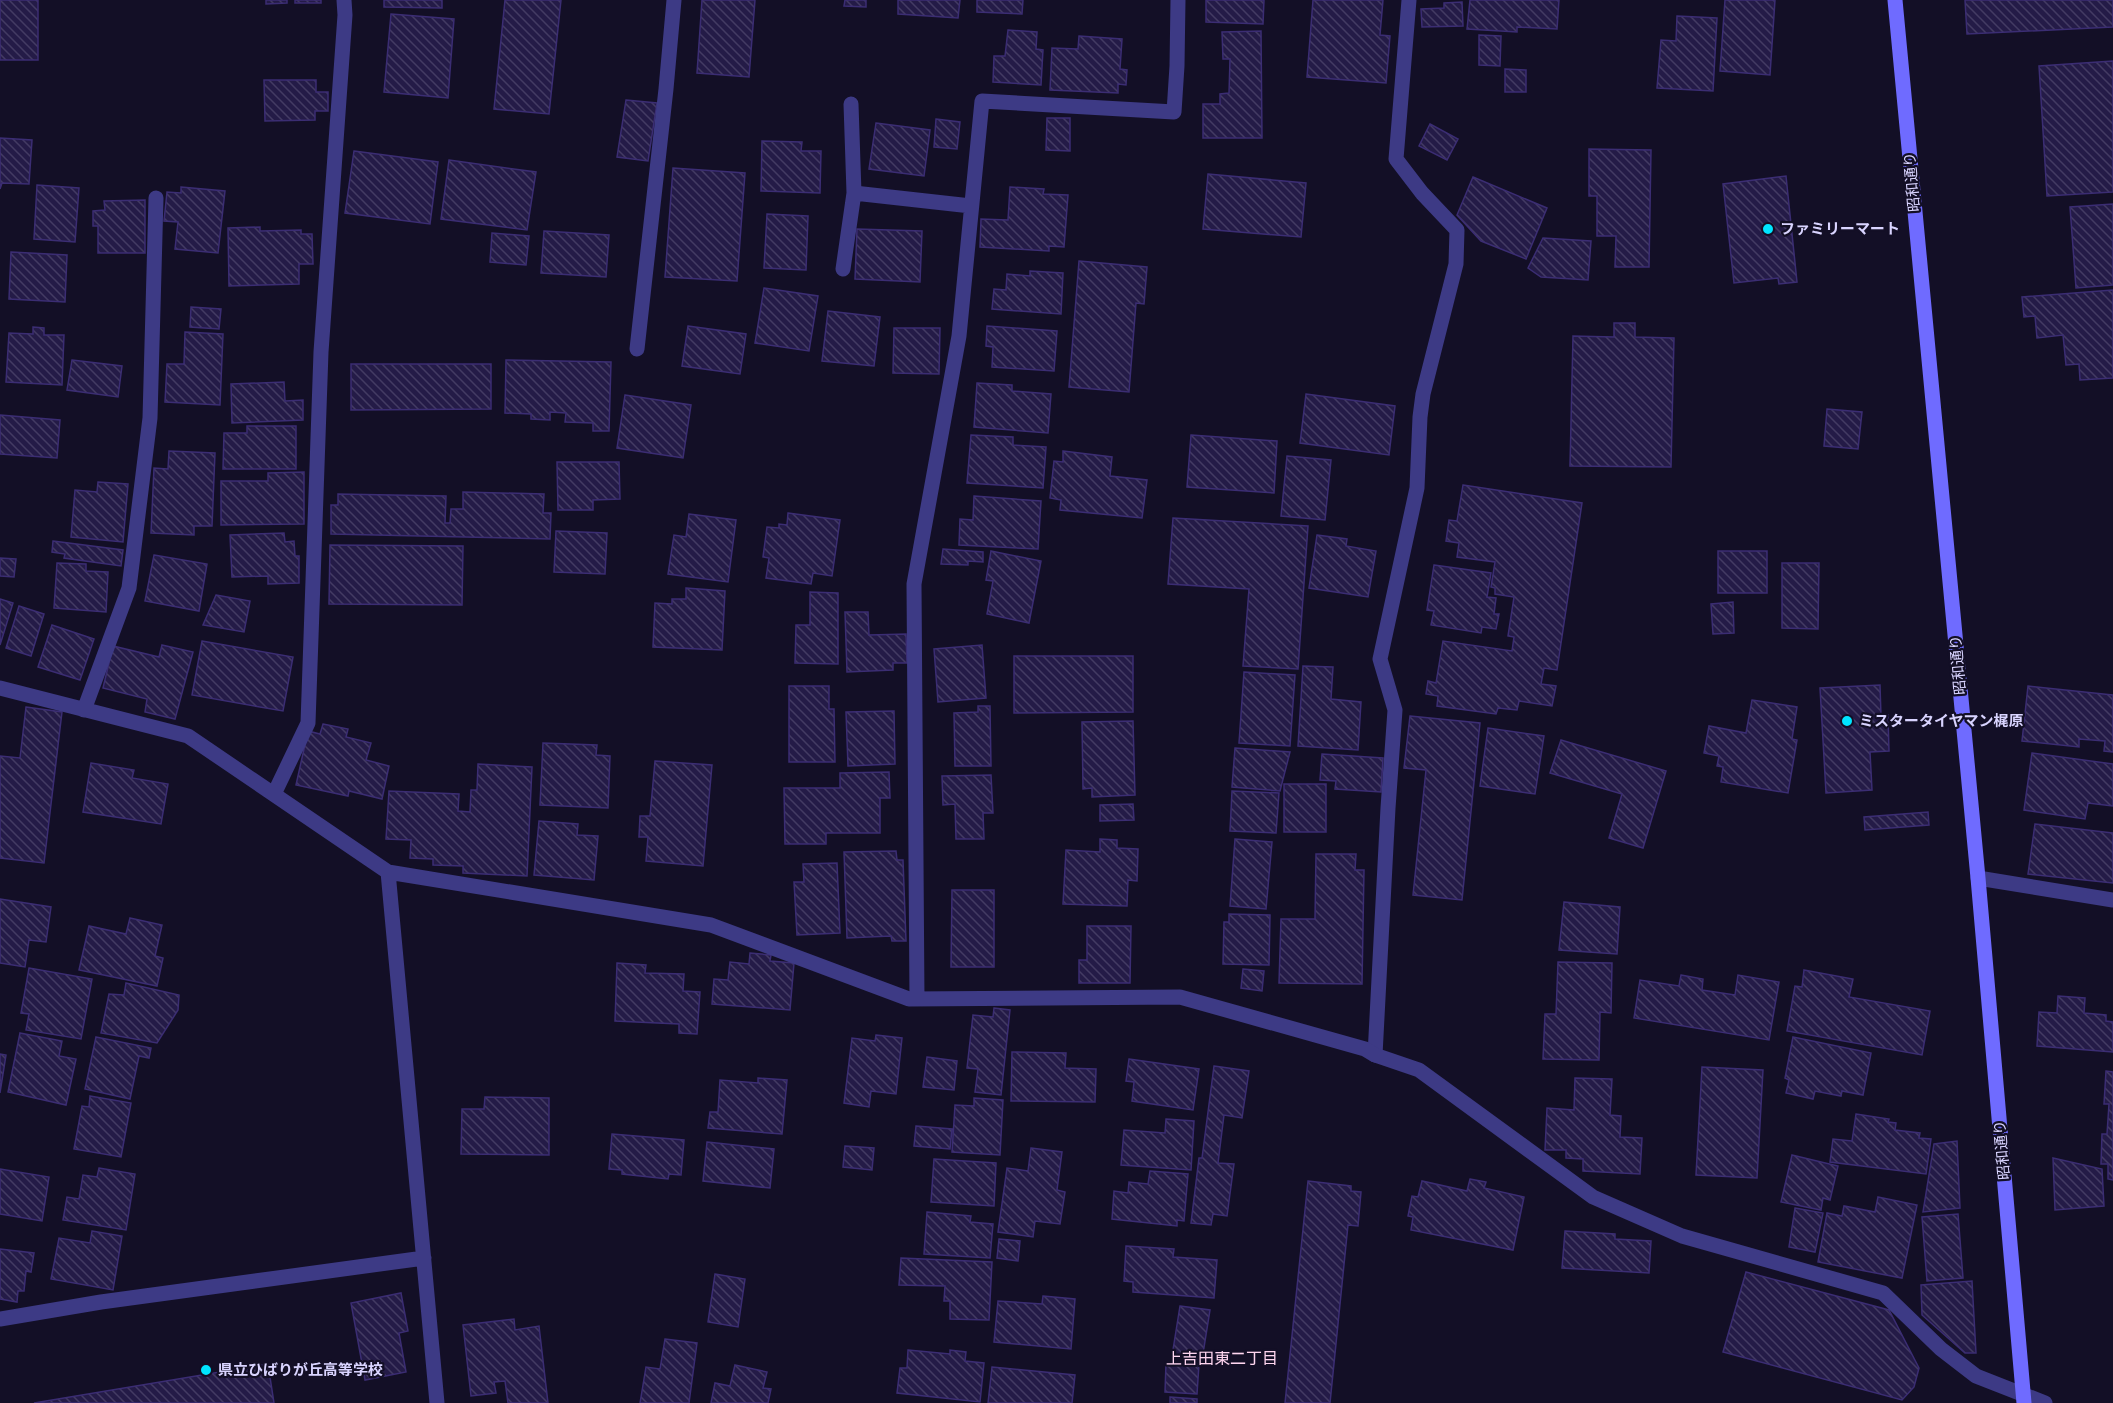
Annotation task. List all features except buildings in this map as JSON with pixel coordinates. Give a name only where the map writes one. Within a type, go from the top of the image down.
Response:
[{"type":"street","points":[[274,794],[308,723],[321,352],[345,15],[344,0]]},
{"type":"street","points":[[637,349],[674,0]]},
{"type":"street","points":[[917,999],[914,584],[959,336],[982,101],[1174,112],[1178,66],[1178,0]]},
{"type":"street","points":[[1375,1055],[1395,710],[1380,659],[1417,488],[1423,394],[1456,264],[1457,231],[1422,193],[1396,159],[1409,0]]},
{"type":"street","name":"昭和通り","points":[[1895,0],[1978,878],[2024,1398]]},
{"type":"street","points":[[843,269],[854,193],[851,104]]},
{"type":"street","points":[[854,193],[971,206]]},
{"type":"street","points":[[84,710],[129,588],[150,418],[156,198]]},
{"type":"street","points":[[0,688],[189,736],[388,872],[711,925],[909,999],[1180,998],[1365,1049],[1375,1055],[1419,1070],[1593,1197],[1682,1236],[1883,1293],[1941,1348],[1976,1376],[2024,1398],[2045,1403]]},
{"type":"street","points":[[388,872],[437,1403]]},
{"type":"street","points":[[1978,878],[2113,900]]},
{"type":"street","points":[[0,1319],[101,1302],[424,1258]]},
{"type":"place","name":"ファミリーマート","points":[[1768,229]]},
{"type":"place","name":"ミスタータイヤマン梶原","points":[[1847,721]]},
{"type":"place","name":"県立ひばりが丘高等学校","points":[[206,1370]]},
{"type":"district","name":"上吉田東二丁目","points":[[1222,1358]]}]
